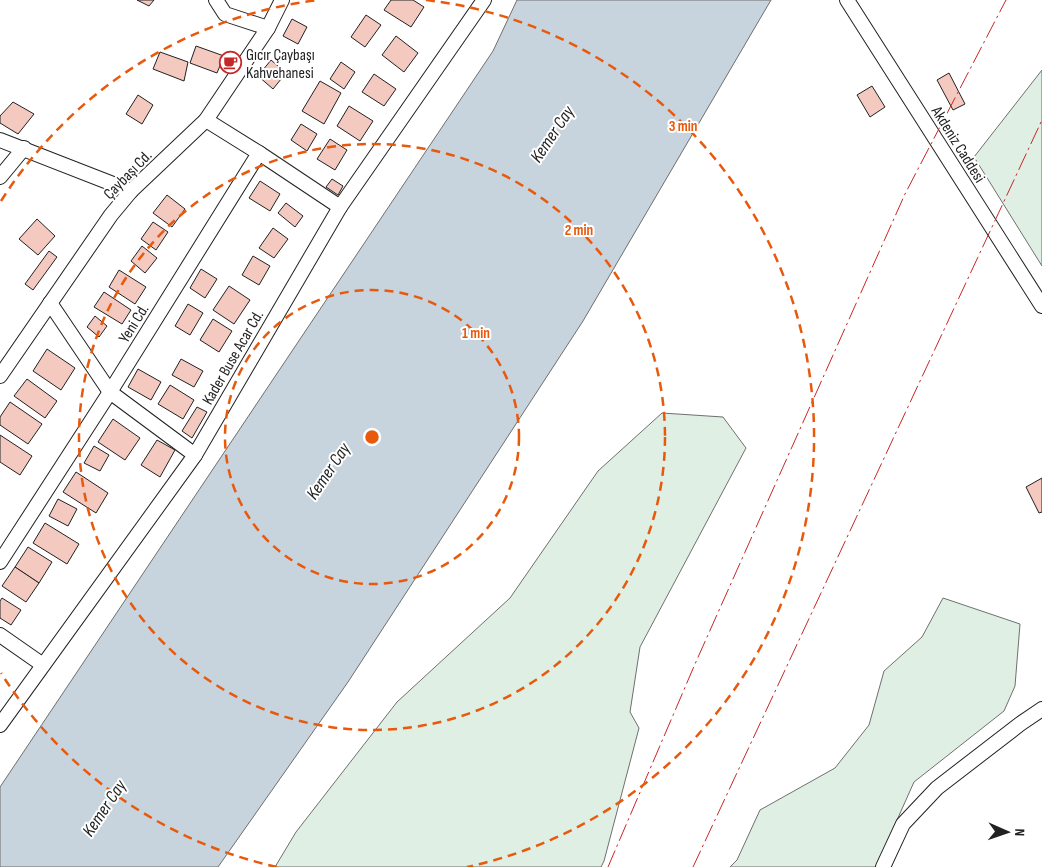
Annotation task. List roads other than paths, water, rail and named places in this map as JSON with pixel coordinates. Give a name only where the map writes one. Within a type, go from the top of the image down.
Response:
[{"type":"street","points":[[216,0],[224,14],[268,28]]},
{"type":"street","name":"Çaybaşı Cd.","points":[[0,376],[111,215],[131,191],[206,120],[268,28],[282,0]]},
{"type":"street","name":"Kader Buse Acar Cd.","points":[[0,725],[195,455],[340,207],[483,0]]},
{"type":"street","name":"Akdeniz Caddesi","points":[[847,0],[1042,306]]},
{"type":"street","points":[[206,120],[340,207]]},
{"type":"street","points":[[0,140],[24,148],[70,169],[131,191]]},
{"type":"street","points":[[0,177],[24,148]]},
{"type":"street","name":"Yeni Cd.","points":[[0,562],[110,392],[259,153]]},
{"type":"street","points":[[50,303],[110,392],[195,455]]},
{"type":"street","points":[[0,635],[43,664]]},
{"type":"street","points":[[883,867],[903,824],[937,788],[1042,709]]},
{"type":"water","name":"Kemer Cay","points":[[517,0],[771,0],[583,321],[348,682],[218,867],[0,867],[0,787],[493,51]]},
{"type":"place","name":"Gıcır Çaybaşı Kahvehanesi","points":[[230,63]]}]
